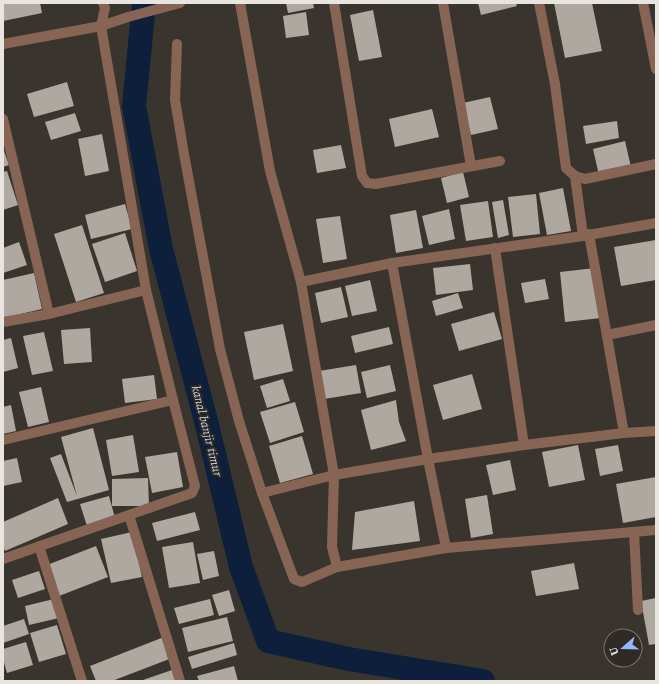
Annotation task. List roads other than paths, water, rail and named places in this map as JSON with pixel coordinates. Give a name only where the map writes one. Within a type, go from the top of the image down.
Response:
[{"type":"street","points":[[3,559],[190,495],[194,491],[195,486],[146,290],[101,26],[105,8],[103,3]]},
{"type":"street","points":[[3,44],[101,26],[180,3]]},
{"type":"street","points":[[240,3],[270,171],[301,282],[334,475],[332,547],[337,567]]},
{"type":"street","points":[[334,3],[362,176],[367,183],[376,184],[500,161]]},
{"type":"street","points":[[443,3],[472,166]]},
{"type":"street","points":[[539,3],[555,84],[566,168],[575,176],[585,179],[656,164]]},
{"type":"street","points":[[644,3],[656,69]]},
{"type":"street","points":[[177,44],[175,100],[220,349],[239,422],[262,493],[294,579],[302,582],[337,567],[446,548],[656,530]]},
{"type":"street","points":[[3,119],[48,314]]},
{"type":"street","points":[[575,176],[607,335],[624,433]]},
{"type":"street","points":[[301,282],[392,263],[586,235],[656,223]]},
{"type":"street","points":[[495,248],[524,444]]},
{"type":"street","points":[[392,263],[446,548]]},
{"type":"street","points":[[3,322],[48,314],[146,290]]},
{"type":"street","points":[[607,335],[656,325]]},
{"type":"street","points":[[3,440],[173,400]]},
{"type":"street","points":[[262,493],[334,475],[428,459],[524,444],[656,431]]},
{"type":"street","points":[[129,515],[180,681]]},
{"type":"street","points":[[634,532],[638,610]]},
{"type":"street","points":[[39,546],[82,681]]},
{"type":"waterway","name":"kanal banjir timur","points":[[144,3],[134,106],[161,249],[207,425],[241,567],[268,641],[349,659],[483,681]]}]
